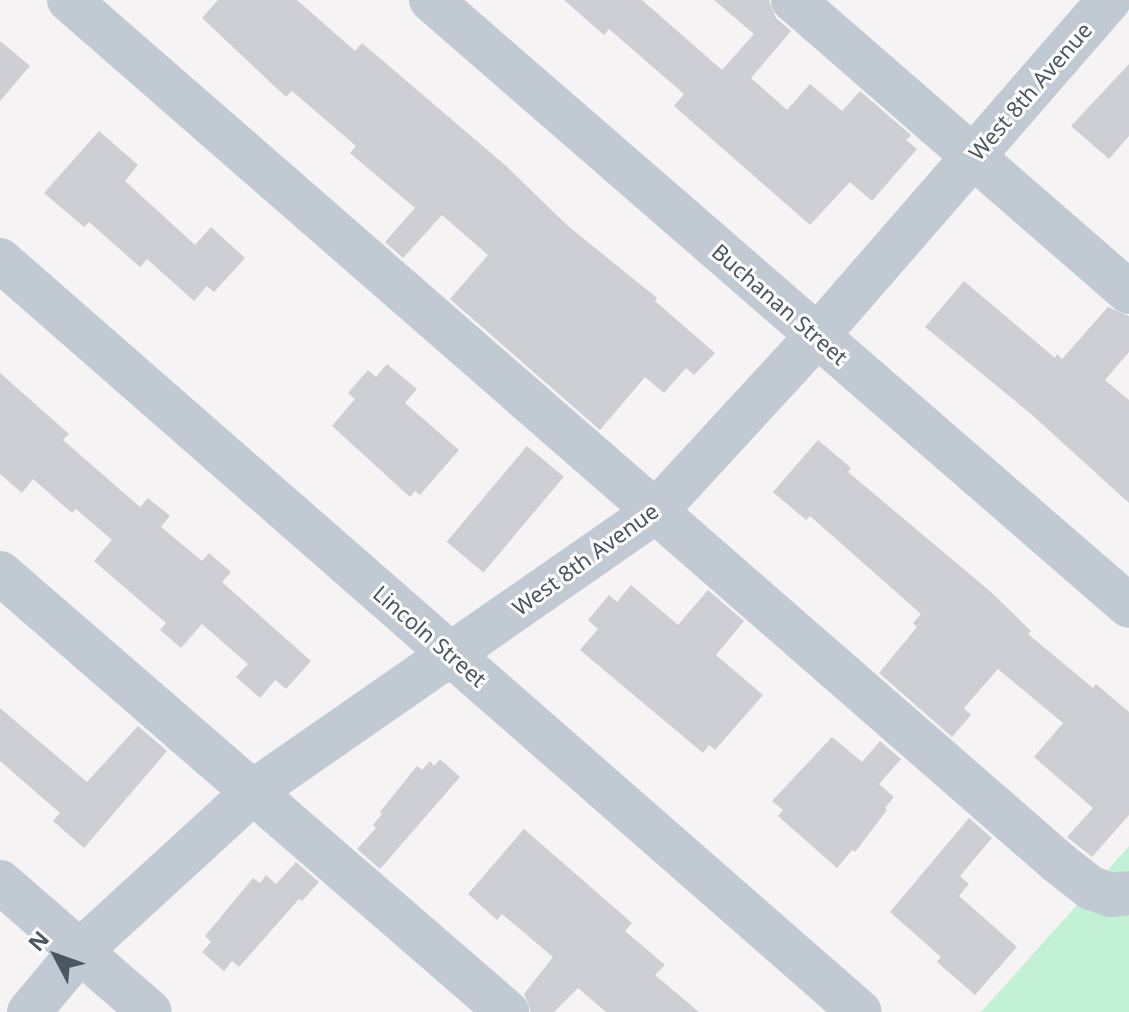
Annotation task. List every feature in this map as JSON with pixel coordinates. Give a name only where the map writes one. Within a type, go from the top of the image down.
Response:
[{"type":"street","points":[[69,0],[1059,863],[1091,888],[1111,895],[1129,893]]},
{"type":"street","name":"Buchanan Street","points":[[431,0],[1129,606]]},
{"type":"street","points":[[793,0],[1129,292]]},
{"type":"street","name":"West 8th Avenue","points":[[29,1012],[80,951],[253,792],[655,512],[817,336],[1109,0]]},
{"type":"street","name":"Lincoln Street","points":[[0,260],[860,1012]]},
{"type":"street","points":[[0,573],[507,1012]]},
{"type":"street","points":[[0,882],[150,1012]]},
{"type":"green space","points":[[1129,846],[1129,1012],[981,1012],[1085,896]]},
{"type":"building","points":[[218,0],[297,0],[355,51],[362,43],[505,165],[568,226],[657,298],[655,301],[715,353],[694,375],[686,368],[664,393],[645,377],[600,430],[450,299],[488,255],[442,215],[403,258],[385,242],[415,208],[350,153],[356,146],[292,91],[286,97],[202,18]]},
{"type":"building","points":[[564,0],[642,0],[722,70],[754,34],[714,0],[769,0],[776,18],[791,31],[751,78],[787,110],[810,84],[842,111],[860,91],[911,135],[906,140],[917,149],[872,201],[850,182],[810,225],[674,106],[684,94],[609,29],[604,35]]},
{"type":"building","points":[[0,41],[30,66],[0,101]]},
{"type":"building","points":[[1129,64],[1129,136],[1109,159],[1071,126]]},
{"type":"building","points":[[99,131],[138,165],[125,181],[195,245],[211,227],[245,258],[214,292],[207,286],[194,301],[147,259],[140,267],[89,222],[84,227],[44,193]]},
{"type":"building","points":[[964,281],[1055,358],[1057,354],[1062,359],[1108,307],[1129,316],[1129,352],[1105,380],[1129,400],[1129,503],[1031,414],[925,327]]},
{"type":"building","points":[[387,364],[417,389],[405,403],[459,450],[420,495],[415,491],[410,497],[332,426],[355,399],[348,393],[368,370],[376,377]]},
{"type":"building","points":[[0,373],[69,434],[63,440],[140,507],[148,498],[170,516],[161,527],[202,561],[209,553],[231,572],[222,582],[311,661],[286,689],[275,680],[260,698],[236,677],[248,664],[202,624],[181,648],[160,630],[166,623],[94,561],[112,540],[76,509],[72,513],[33,479],[22,493],[0,474]]},
{"type":"building","points":[[818,440],[851,468],[848,472],[991,592],[1031,631],[1028,634],[1093,688],[1096,684],[1129,712],[1129,815],[1092,857],[1067,837],[1093,808],[1034,757],[1063,723],[998,669],[964,708],[971,715],[952,737],[879,673],[917,627],[913,623],[921,614],[810,516],[806,520],[773,492]]},
{"type":"building","points":[[527,446],[564,477],[483,573],[447,542]]},
{"type":"building","points":[[631,585],[678,625],[708,590],[744,621],[716,655],[763,695],[715,750],[709,745],[703,753],[580,650],[598,629],[588,620],[609,595],[617,602]]},
{"type":"building","points":[[0,708],[87,782],[138,726],[167,751],[84,848],[53,821],[60,813],[0,761]]},
{"type":"building","points":[[832,737],[862,762],[880,741],[901,759],[879,784],[894,797],[885,808],[887,810],[855,852],[852,850],[837,868],[778,816],[783,810],[772,801]]},
{"type":"building","points":[[440,759],[460,777],[380,869],[357,849],[376,828],[373,825],[382,814],[380,812],[417,766],[422,770],[430,761],[434,766]]},
{"type":"building","points":[[969,818],[992,838],[960,876],[969,884],[959,896],[1017,947],[975,995],[937,962],[941,957],[890,912]]},
{"type":"building","points":[[524,829],[632,923],[625,931],[665,965],[655,975],[699,1012],[606,1012],[578,988],[554,1012],[531,1012],[524,994],[553,957],[502,914],[497,920],[468,894]]},
{"type":"building","points":[[296,862],[319,882],[302,901],[299,899],[239,967],[232,961],[224,971],[202,952],[211,942],[205,936],[253,878],[260,883],[266,875],[276,884]]}]
